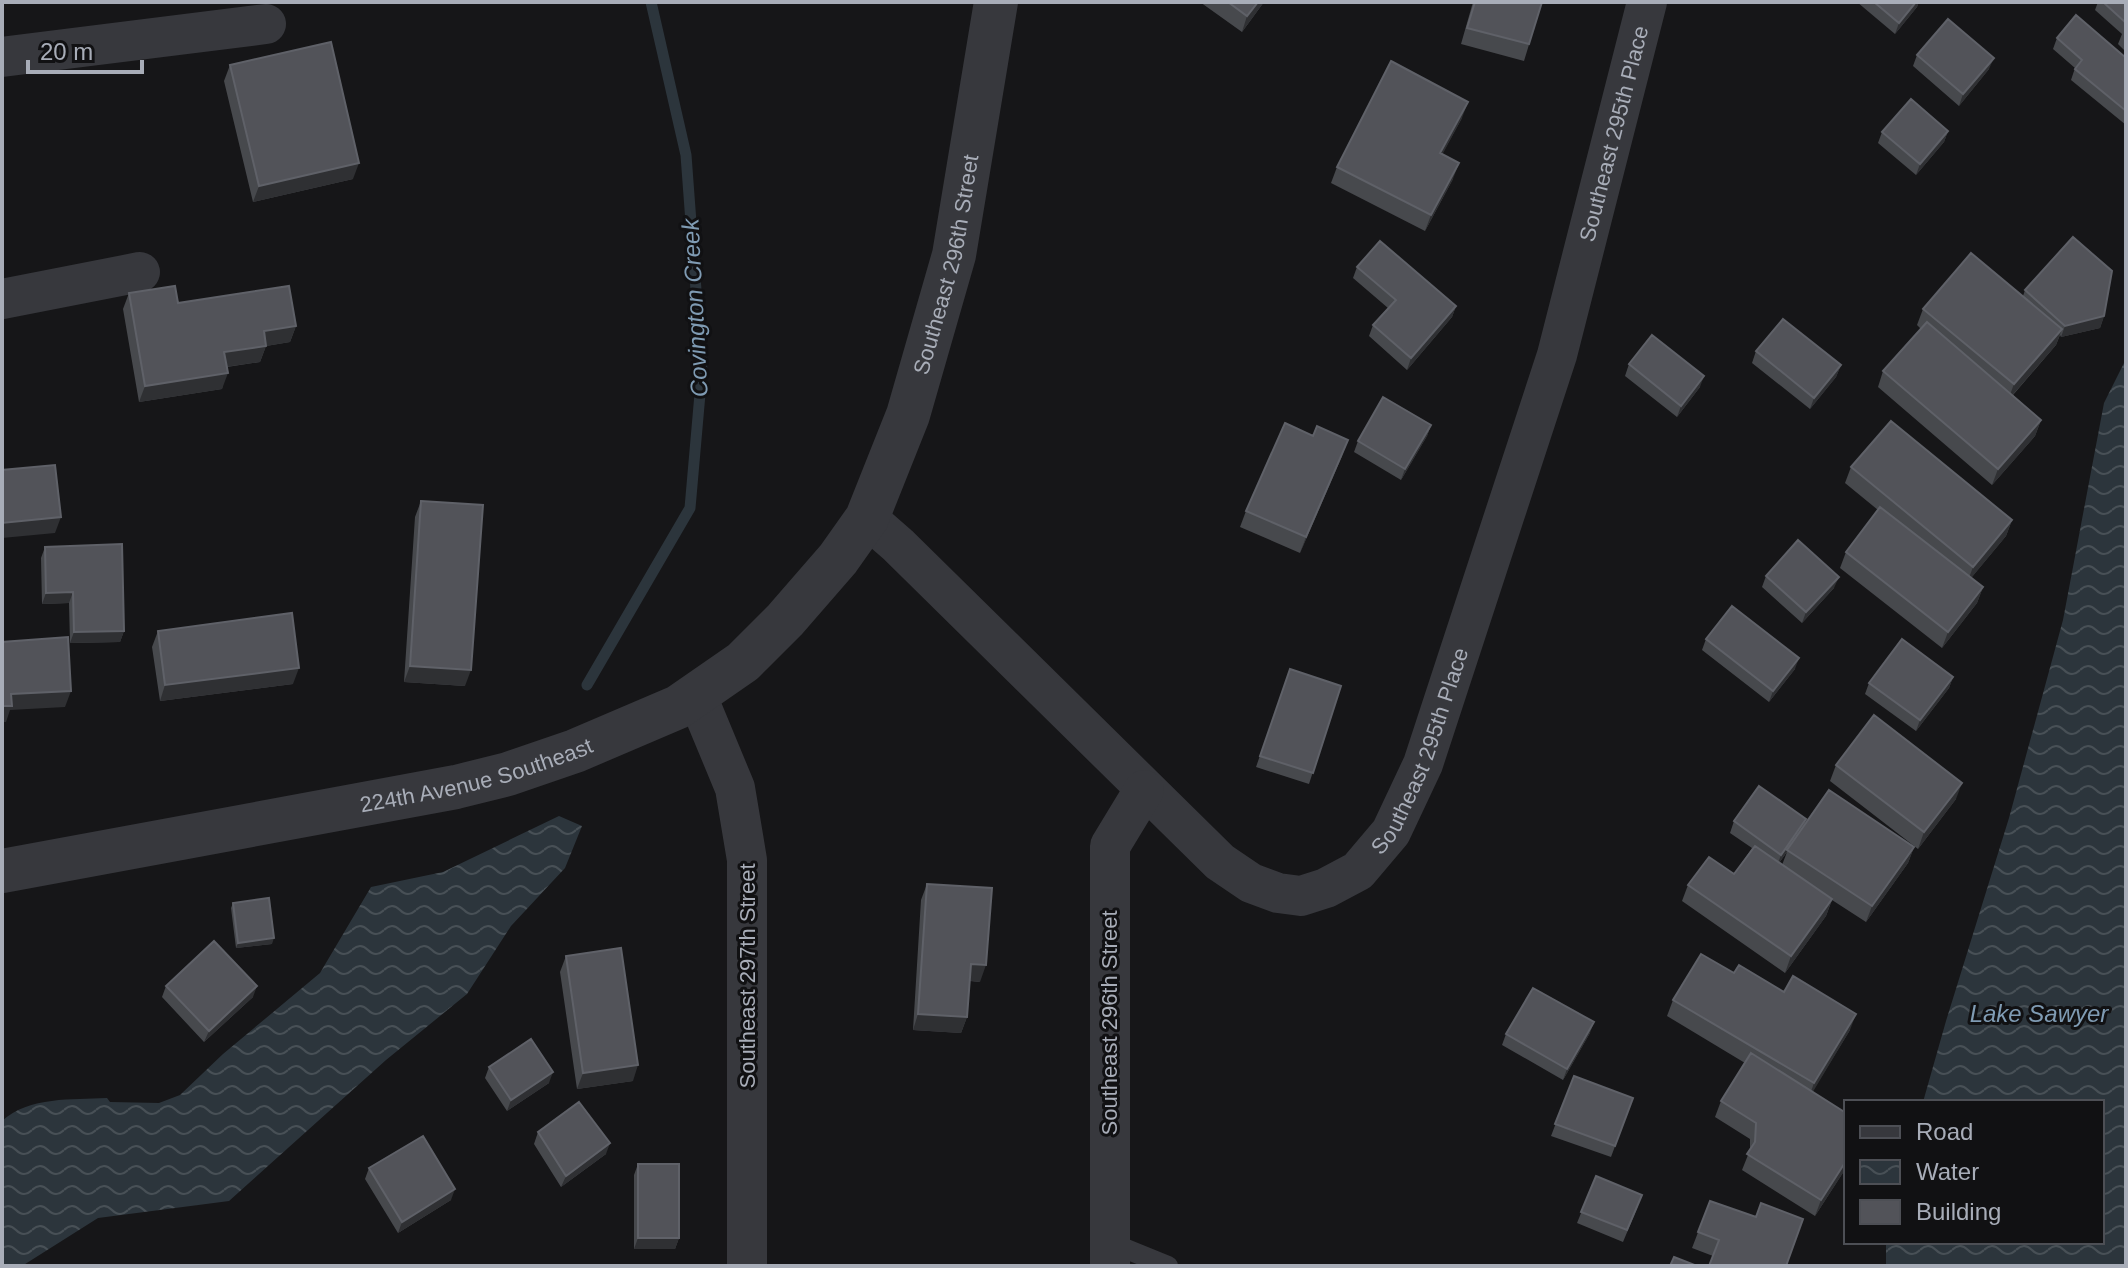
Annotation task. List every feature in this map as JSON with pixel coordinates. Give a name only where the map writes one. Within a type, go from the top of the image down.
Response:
[{"type":"street","name":"Southeast 296th Street","points":[[867,518],[908,415],[954,255],[996,2]]},
{"type":"street","name":"Southeast 295th Place","points":[[867,518],[1220,862],[1251,883],[1278,893],[1301,896],[1326,888],[1358,871],[1391,832],[1423,764],[1557,355],[1647,2]]},
{"type":"street","points":[[2,57],[266,24]]},
{"type":"street","points":[[2,299],[140,272]]},
{"type":"street","name":"224th Avenue Southeast","points":[[2,871],[456,787],[508,774],[575,751],[678,707],[743,662],[838,559],[867,518]]},
{"type":"street","name":"Southeast 297th Street","points":[[696,694],[735,788],[747,860],[747,1266]]},
{"type":"street","name":"Southeast 296th Street","points":[[1110,1254],[1110,846],[1144,790]]},
{"type":"lane","points":[[1110,1254],[1168,1266]]},
{"type":"water","name":"Lake Sawyer","points":[[2126,359],[2126,1266],[1886,1266],[1886,1244],[2104,1244],[2104,1100],[1924,1100],[2009,818],[2063,620],[2104,403]]},
{"type":"water","points":[[559,816],[582,826],[565,868],[511,926],[467,994],[386,1060],[229,1201],[98,1218],[22,1266],[2,1266],[2,1121],[38,1103],[107,1098],[110,1102],[159,1103],[180,1095],[223,1054],[320,973],[371,887],[443,872]]},
{"type":"building","points":[[1228,2],[1258,2],[1247,16]]},
{"type":"building","points":[[1475,2],[1542,2],[1529,44],[1467,28]]},
{"type":"building","points":[[1874,2],[1916,2],[1899,23]]},
{"type":"building","points":[[2103,2],[2126,2],[2126,23]]},
{"type":"building","points":[[2076,15],[2126,58],[2126,111],[2075,69],[2082,60],[2057,38]]},
{"type":"building","points":[[1948,19],[1994,58],[1963,94],[1917,55]]},
{"type":"building","points":[[331,42],[359,163],[259,186],[230,65]]},
{"type":"building","points":[[1391,61],[1468,102],[1440,153],[1459,163],[1431,215],[1337,167]]},
{"type":"building","points":[[1911,99],[1948,131],[1920,164],[1882,132]]},
{"type":"building","points":[[2073,237],[2112,271],[2104,316],[2065,326],[2025,290]]},
{"type":"building","points":[[1380,241],[1456,306],[1411,358],[1373,325],[1396,300],[1357,267]]},
{"type":"building","points":[[1971,253],[2062,329],[2014,384],[1923,309]]},
{"type":"building","points":[[175,286],[178,303],[289,286],[296,326],[264,331],[266,346],[224,352],[228,373],[145,386],[129,293]]},
{"type":"building","points":[[1783,319],[1841,365],[1814,398],[1756,351]]},
{"type":"building","points":[[1927,322],[2041,420],[1998,469],[1883,371]]},
{"type":"building","points":[[1652,335],[1704,376],[1681,406],[1629,364]]},
{"type":"building","points":[[1383,397],[1431,425],[1405,469],[1358,441]]},
{"type":"building","points":[[1891,421],[2012,520],[1973,567],[1851,467]]},
{"type":"building","points":[[1285,423],[1313,436],[1317,426],[1348,440],[1306,537],[1246,511]]},
{"type":"building","points":[[55,465],[61,517],[2,523],[2,470]]},
{"type":"building","points":[[421,501],[483,505],[471,670],[410,666]]},
{"type":"building","points":[[1880,507],[1983,587],[1948,632],[1846,552]]},
{"type":"building","points":[[1798,540],[1839,577],[1806,612],[1766,576]]},
{"type":"building","points":[[122,544],[124,631],[74,632],[73,592],[46,593],[45,547]]},
{"type":"building","points":[[1732,606],[1799,658],[1773,691],[1706,639]]},
{"type":"building","points":[[292,613],[299,668],[165,685],[158,631]]},
{"type":"building","points":[[68,637],[71,691],[11,694],[12,706],[2,706],[2,642]]},
{"type":"building","points":[[1902,639],[1953,677],[1920,720],[1869,683]]},
{"type":"building","points":[[1290,669],[1341,686],[1313,773],[1260,756]]},
{"type":"building","points":[[1874,715],[1962,783],[1924,832],[1836,765]]},
{"type":"building","points":[[1759,786],[1806,819],[1781,855],[1734,821]]},
{"type":"building","points":[[1829,790],[1914,847],[1872,906],[1787,850]]},
{"type":"building","points":[[1755,846],[1832,899],[1791,956],[1688,885],[1709,857],[1734,874]]},
{"type":"building","points":[[927,884],[992,888],[986,965],[971,964],[967,1017],[918,1014]]},
{"type":"building","points":[[269,898],[274,938],[238,943],[233,903]]},
{"type":"building","points":[[214,941],[257,986],[209,1031],[166,986]]},
{"type":"building","points":[[621,948],[638,1065],[583,1073],[566,956]]},
{"type":"building","points":[[1701,954],[1734,973],[1739,965],[1784,992],[1793,976],[1856,1014],[1814,1083],[1673,1000]]},
{"type":"building","points":[[1533,988],[1594,1022],[1567,1069],[1506,1034]]},
{"type":"building","points":[[531,1039],[553,1072],[511,1100],[489,1067]]},
{"type":"building","points":[[1751,1053],[1844,1112],[1844,1164],[1821,1200],[1747,1154],[1755,1142],[1756,1123],[1721,1101]]},
{"type":"building","points":[[1574,1076],[1633,1098],[1615,1146],[1555,1124]]},
{"type":"building","points":[[579,1102],[610,1143],[566,1176],[538,1132]]},
{"type":"building","points":[[423,1136],[455,1189],[402,1222],[369,1168]]},
{"type":"building","points":[[638,1164],[679,1164],[679,1238],[638,1238]]},
{"type":"building","points":[[1596,1176],[1642,1195],[1627,1230],[1581,1212]]},
{"type":"building","points":[[1710,1201],[1756,1217],[1761,1203],[1803,1219],[1786,1266],[1709,1266],[1719,1240],[1698,1232]]},
{"type":"building","points":[[1674,1257],[1697,1266],[1670,1266]]},
{"type":"waterway","name":"Covington Creek","points":[[587,685],[690,508],[702,371],[686,155],[651,2]]}]
